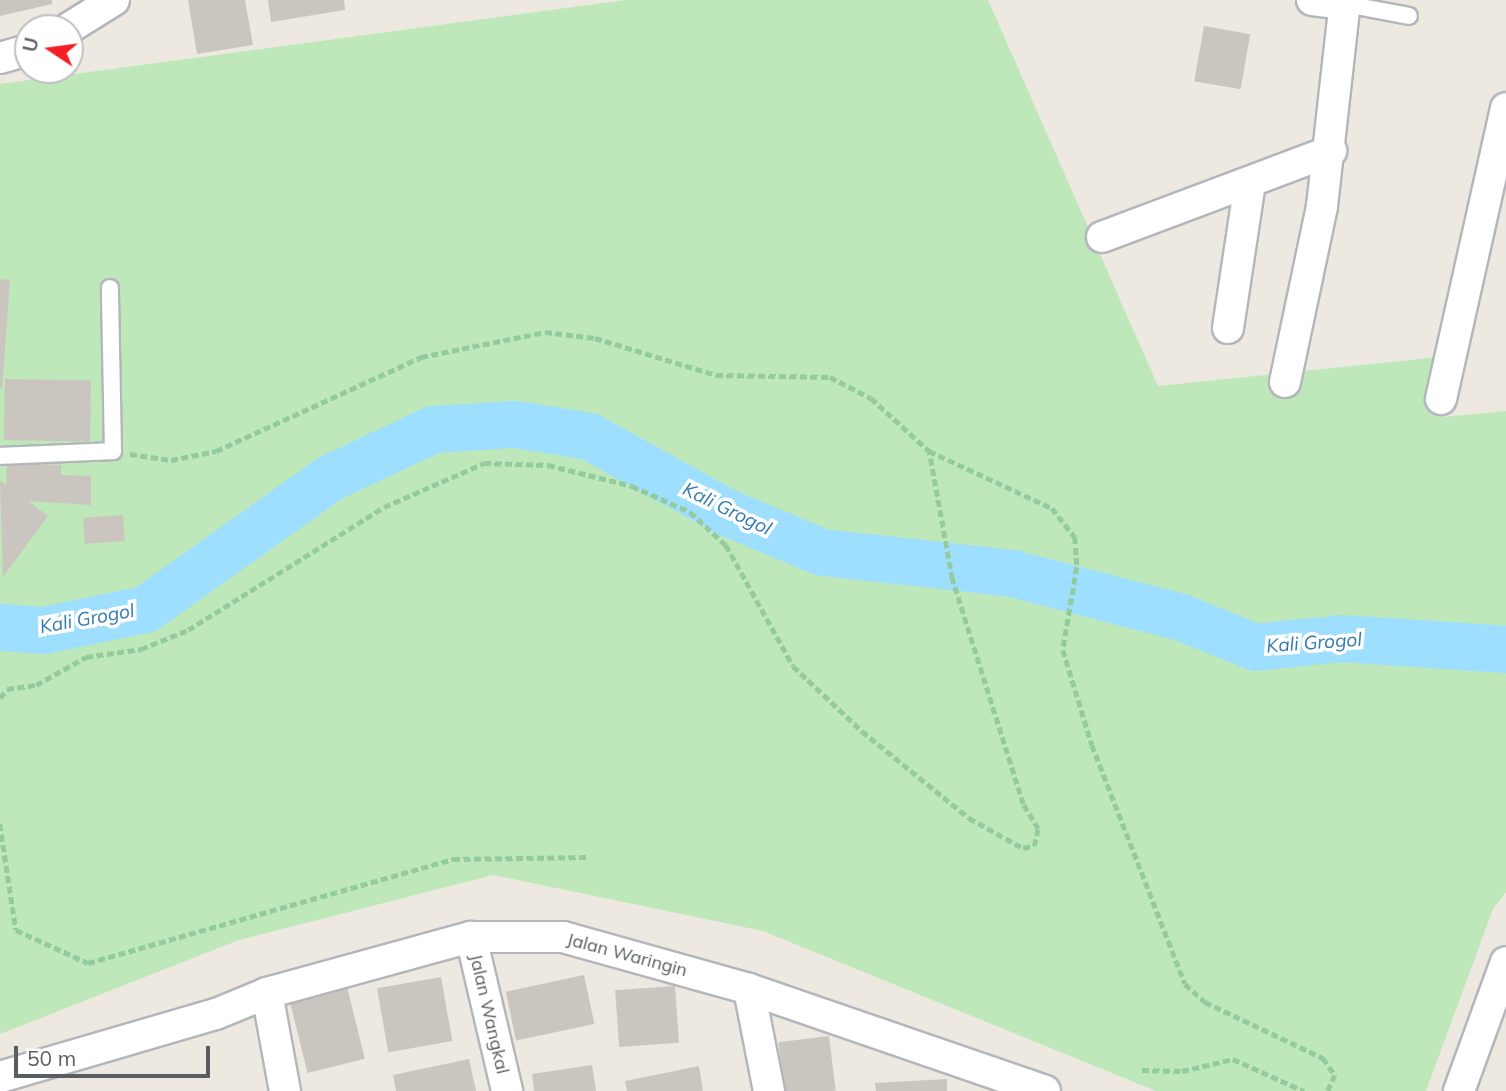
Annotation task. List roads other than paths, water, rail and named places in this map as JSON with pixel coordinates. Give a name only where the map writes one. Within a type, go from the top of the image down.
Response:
[{"type":"street","points":[[84,19],[114,0]]},
{"type":"street","points":[[1285,382],[1331,151],[1345,2],[1312,0]]},
{"type":"street","points":[[1441,399],[1506,108]]},
{"type":"street","points":[[1102,237],[1331,151]]},
{"type":"street","points":[[1228,328],[1250,181]]},
{"type":"street","name":"Jalan Waringin","points":[[0,1077],[216,1014],[267,993],[471,937],[563,937],[749,989],[1045,1091]]},
{"type":"street","name":"Jalan Wangkal","points":[[471,937],[506,1091]]},
{"type":"street","points":[[1459,1091],[1506,962]]},
{"type":"street","points":[[749,989],[769,1091]]},
{"type":"street","points":[[267,993],[285,1091]]},
{"type":"lane","points":[[1345,2],[1409,16]]},
{"type":"lane","points":[[0,456],[113,451],[110,288]]},
{"type":"waterway","name":"Kali Grogol","points":[[0,627],[43,630],[145,609],[331,477],[433,429],[515,424],[589,436],[726,512],[822,552],[1012,573],[1181,617],[1255,647],[1341,638],[1506,649]]}]
